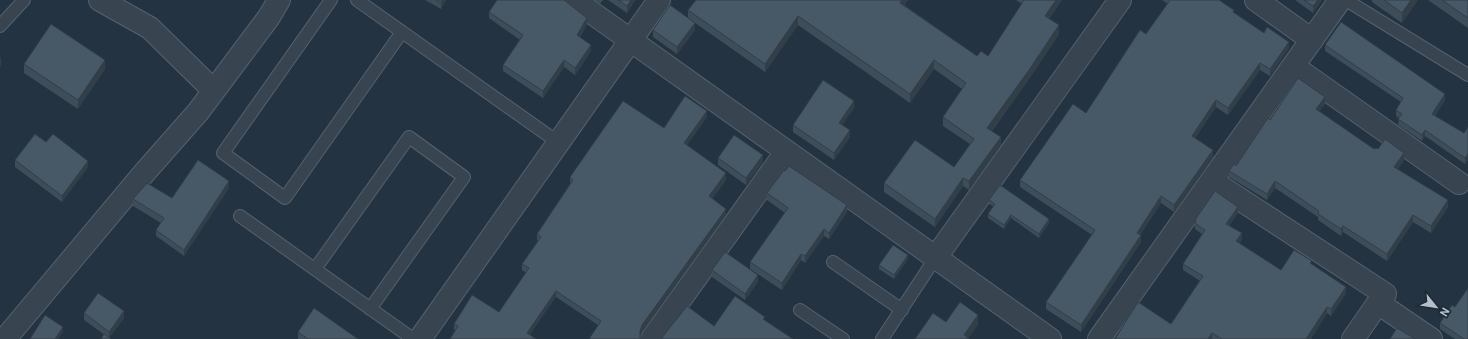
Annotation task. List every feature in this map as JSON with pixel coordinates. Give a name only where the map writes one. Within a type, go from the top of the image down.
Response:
[{"type":"street","points":[[100,0],[150,28],[213,90]]},
{"type":"street","points":[[5,339],[145,172],[198,112],[269,17],[278,0]]},
{"type":"street","points":[[574,0],[1050,339]]},
{"type":"street","points":[[420,339],[659,0]]},
{"type":"street","points":[[936,257],[1120,0]]},
{"type":"street","points":[[1256,0],[1312,40]]},
{"type":"street","points":[[1099,339],[1340,0]]},
{"type":"street","points":[[1293,66],[1459,183]]},
{"type":"street","points":[[652,339],[786,152]]},
{"type":"street","points":[[1212,181],[1385,294],[1353,339]]},
{"type":"street","points":[[1378,303],[1431,339]]},
{"type":"lane","points":[[0,26],[24,0]]},
{"type":"lane","points":[[332,0],[223,154],[285,198],[402,32]]},
{"type":"lane","points":[[357,0],[559,143]]},
{"type":"lane","points":[[1346,0],[1468,75]]},
{"type":"lane","points":[[315,269],[409,138],[464,177],[370,309]]},
{"type":"lane","points":[[240,216],[413,339]]},
{"type":"lane","points":[[882,339],[936,257]]},
{"type":"lane","points":[[833,262],[902,310]]},
{"type":"lane","points":[[800,310],[843,339]]},
{"type":"building","points":[[497,0],[564,0],[587,18],[577,35],[591,45],[575,68],[564,60],[543,91],[503,65],[523,35],[489,12]]},
{"type":"building","points":[[618,0],[631,0],[627,6]]},
{"type":"building","points":[[696,0],[902,0],[900,3],[977,56],[981,51],[988,56],[1024,0],[1056,0],[1045,16],[1059,25],[987,128],[1001,137],[969,181],[963,178],[935,219],[884,183],[915,140],[954,167],[974,139],[943,117],[966,83],[934,60],[910,94],[798,16],[765,64],[688,10]]},
{"type":"building","points":[[1170,0],[1219,0],[1234,10],[1233,12],[1264,33],[1267,27],[1289,42],[1270,69],[1260,63],[1228,108],[1216,100],[1192,136],[1213,150],[1174,205],[1161,196],[1137,233],[1141,235],[1081,325],[1046,302],[1095,230],[1020,180],[1073,104],[1086,113],[1140,30],[1146,34]]},
{"type":"building","points":[[1304,0],[1318,0],[1313,6]]},
{"type":"building","points":[[1384,0],[1411,0],[1402,13]]},
{"type":"building","points":[[1442,0],[1468,0],[1468,18]]},
{"type":"building","points":[[670,5],[695,23],[677,47],[653,30]]},
{"type":"building","points":[[1341,22],[1445,94],[1432,114],[1464,133],[1468,127],[1468,154],[1465,158],[1425,130],[1422,135],[1398,119],[1402,114],[1396,110],[1403,98],[1325,45]]},
{"type":"building","points":[[51,24],[105,60],[78,100],[24,64]]},
{"type":"building","points":[[1298,78],[1325,97],[1316,109],[1374,149],[1378,149],[1385,139],[1404,153],[1394,167],[1448,200],[1431,226],[1413,215],[1387,254],[1343,226],[1341,229],[1318,214],[1319,211],[1275,181],[1267,194],[1229,171],[1234,164],[1236,166],[1268,118],[1270,120]]},
{"type":"building","points":[[823,80],[854,101],[839,123],[850,130],[834,153],[793,125]]},
{"type":"building","points":[[685,96],[707,111],[684,143],[726,173],[709,196],[726,209],[642,325],[640,338],[642,339],[589,339],[601,321],[556,291],[527,333],[536,339],[450,339],[458,326],[454,324],[472,295],[499,312],[529,268],[522,264],[541,237],[537,234],[573,180],[570,177],[623,101],[664,128]]},
{"type":"building","points":[[35,134],[46,142],[53,134],[88,161],[62,196],[15,160]]},
{"type":"building","points":[[734,135],[763,155],[746,178],[718,158]]},
{"type":"building","points":[[198,160],[229,181],[184,250],[156,230],[164,218],[133,199],[147,183],[172,198]]},
{"type":"building","points":[[789,166],[847,205],[829,233],[824,229],[805,256],[801,254],[782,283],[750,262],[788,208],[767,193],[784,170],[785,171]]},
{"type":"building","points":[[1000,185],[1049,219],[1039,234],[1011,215],[1004,225],[988,214],[995,204],[989,200]]},
{"type":"building","points":[[1215,191],[1238,207],[1226,224],[1242,233],[1236,241],[1281,270],[1294,250],[1312,261],[1310,263],[1346,287],[1331,309],[1327,307],[1306,339],[1222,339],[1212,333],[1208,339],[1115,339],[1138,302],[1171,324],[1203,276],[1183,264],[1205,230],[1195,223],[1195,220]]},
{"type":"building","points":[[893,245],[908,255],[894,275],[879,265]]},
{"type":"building","points":[[725,252],[758,275],[745,294],[712,270]]},
{"type":"building","points":[[1468,288],[1468,339],[1464,339],[1440,323],[1452,305],[1455,307]]},
{"type":"building","points":[[98,293],[124,311],[109,332],[84,313]]},
{"type":"building","points":[[735,296],[765,317],[763,319],[793,339],[661,339],[687,306],[714,326]]},
{"type":"building","points":[[960,302],[978,315],[964,335],[969,339],[915,339],[933,313],[946,322]]},
{"type":"building","points":[[314,308],[358,339],[308,339],[298,332]]},
{"type":"building","points":[[45,315],[63,327],[55,339],[30,339]]},
{"type":"building","points":[[1397,328],[1415,339],[1390,339]]},
{"type":"building","points":[[104,334],[111,339],[101,339]]}]
